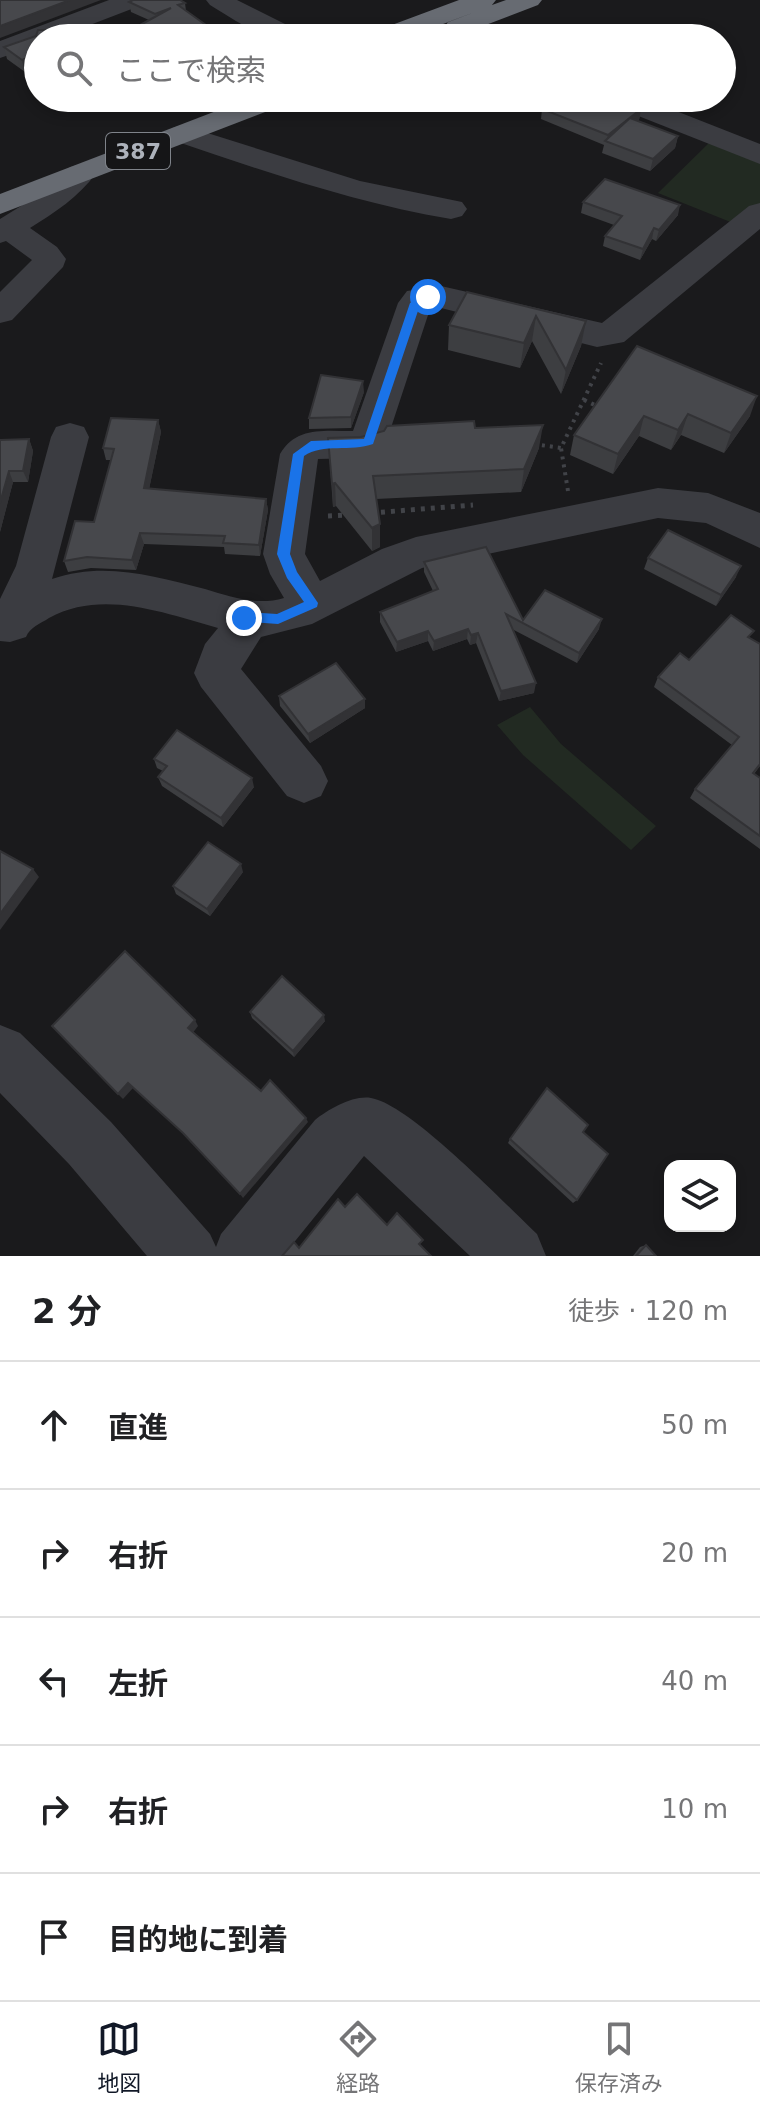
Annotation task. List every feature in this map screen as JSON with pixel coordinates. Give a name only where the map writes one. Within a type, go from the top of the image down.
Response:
[{"type":"highway","points":[[419,24],[483,0]]},
{"type":"highway","points":[[470,24],[529,0]]},
{"type":"highway","name":"387","points":[[0,183],[187,112]]},
{"type":"highway","name":"387","points":[[81,173],[239,112]]},
{"type":"street","points":[[69,24],[133,0]]},
{"type":"street","points":[[219,0],[260,24]]},
{"type":"street","points":[[0,50],[24,41]]},
{"type":"street","points":[[653,112],[760,155]]},
{"type":"street","points":[[182,134],[319,179],[385,197],[451,209]]},
{"type":"street","points":[[3,321],[49,259],[3,221],[53,200],[81,173]]},
{"type":"street","points":[[312,603],[291,574],[284,554],[299,454],[311,445],[357,446],[369,442],[419,299],[441,297],[597,335],[611,334],[760,213]]},
{"type":"street","points":[[5,626],[45,540],[70,437]]},
{"type":"street","points":[[5,626],[71,590],[111,587],[250,619],[278,619],[385,565],[416,553],[643,505],[670,503],[708,508],[732,516],[760,532]]},
{"type":"street","points":[[250,619],[221,657],[217,673],[304,781]]},
{"type":"street","points":[[0,1053],[90,1143],[188,1256]]},
{"type":"street","points":[[243,1256],[336,1141],[352,1129],[367,1125],[382,1131],[515,1256]]},
{"type":"path","points":[[558,498],[570,497],[561,448],[605,354]]},
{"type":"path","points":[[584,400],[612,412]]},
{"type":"path","points":[[525,442],[561,448]]},
{"type":"path","points":[[313,517],[477,505]]},
{"type":"shaded area","points":[[711,141],[760,162],[760,208],[738,225],[658,193]]},
{"type":"shaded area","points":[[530,707],[561,744],[656,826],[631,850],[523,755],[497,725]]},
{"type":"building","points":[[0,0],[70,0],[0,26]]},
{"type":"building","points":[[180,0],[185,3],[178,5],[204,24],[142,24],[171,8],[155,14],[129,2]]},
{"type":"building","points":[[24,40],[24,59],[22,60],[4,47]]},
{"type":"building","points":[[550,112],[637,112],[608,135]]},
{"type":"building","points":[[630,118],[678,136],[653,159],[605,141]]},
{"type":"building","points":[[605,179],[680,205],[659,230],[654,228],[643,249],[605,236],[622,216],[583,202]]},
{"type":"building","points":[[467,292],[586,321],[566,370],[536,316],[524,343],[449,325]]},
{"type":"building","points":[[637,346],[757,396],[731,433],[688,414],[678,430],[644,416],[618,454],[574,435]]},
{"type":"building","points":[[321,375],[363,381],[351,417],[309,418]]},
{"type":"building","points":[[111,418],[158,420],[144,488],[266,499],[259,545],[223,543],[225,536],[140,533],[132,560],[87,557],[64,561],[75,521],[94,522],[114,449],[103,448]]},
{"type":"building","points":[[474,421],[475,428],[543,425],[524,469],[373,476],[380,524],[372,528],[335,483],[332,484],[328,438],[361,437],[384,431],[387,426]]},
{"type":"building","points":[[29,439],[23,471],[9,471],[0,503],[0,440]]},
{"type":"building","points":[[668,530],[741,566],[721,595],[648,558]]},
{"type":"building","points":[[486,547],[523,620],[545,590],[602,619],[579,653],[506,614],[536,683],[501,691],[478,633],[471,635],[468,629],[434,641],[428,631],[397,642],[380,612],[438,589],[424,562]]},
{"type":"building","points":[[731,615],[754,631],[748,637],[760,644],[760,764],[753,773],[760,778],[760,836],[695,789],[739,737],[658,677],[680,653],[689,660]]},
{"type":"building","points":[[336,663],[365,699],[308,734],[279,696]]},
{"type":"building","points":[[177,730],[252,778],[221,818],[158,777],[167,766],[154,759]]},
{"type":"building","points":[[208,842],[241,864],[207,909],[173,886]]},
{"type":"building","points":[[0,851],[33,869],[0,914]]},
{"type":"building","points":[[125,951],[195,1020],[188,1028],[261,1091],[270,1080],[306,1118],[240,1194],[183,1133],[128,1083],[118,1094],[52,1026]]},
{"type":"building","points":[[282,976],[324,1015],[293,1051],[250,1012]]},
{"type":"building","points":[[547,1088],[588,1125],[583,1132],[608,1154],[577,1200],[510,1139]]},
{"type":"building","points":[[357,1194],[387,1225],[397,1213],[423,1240],[419,1244],[431,1256],[282,1256],[294,1242],[299,1248],[338,1199],[345,1207]]},
{"type":"building","points":[[646,1245],[656,1256],[636,1256]]},
{"type":"route","points":[[244,618],[278,619],[312,603],[285,564],[284,554],[299,454],[311,445],[357,446],[369,442],[415,303],[428,297]]}]
